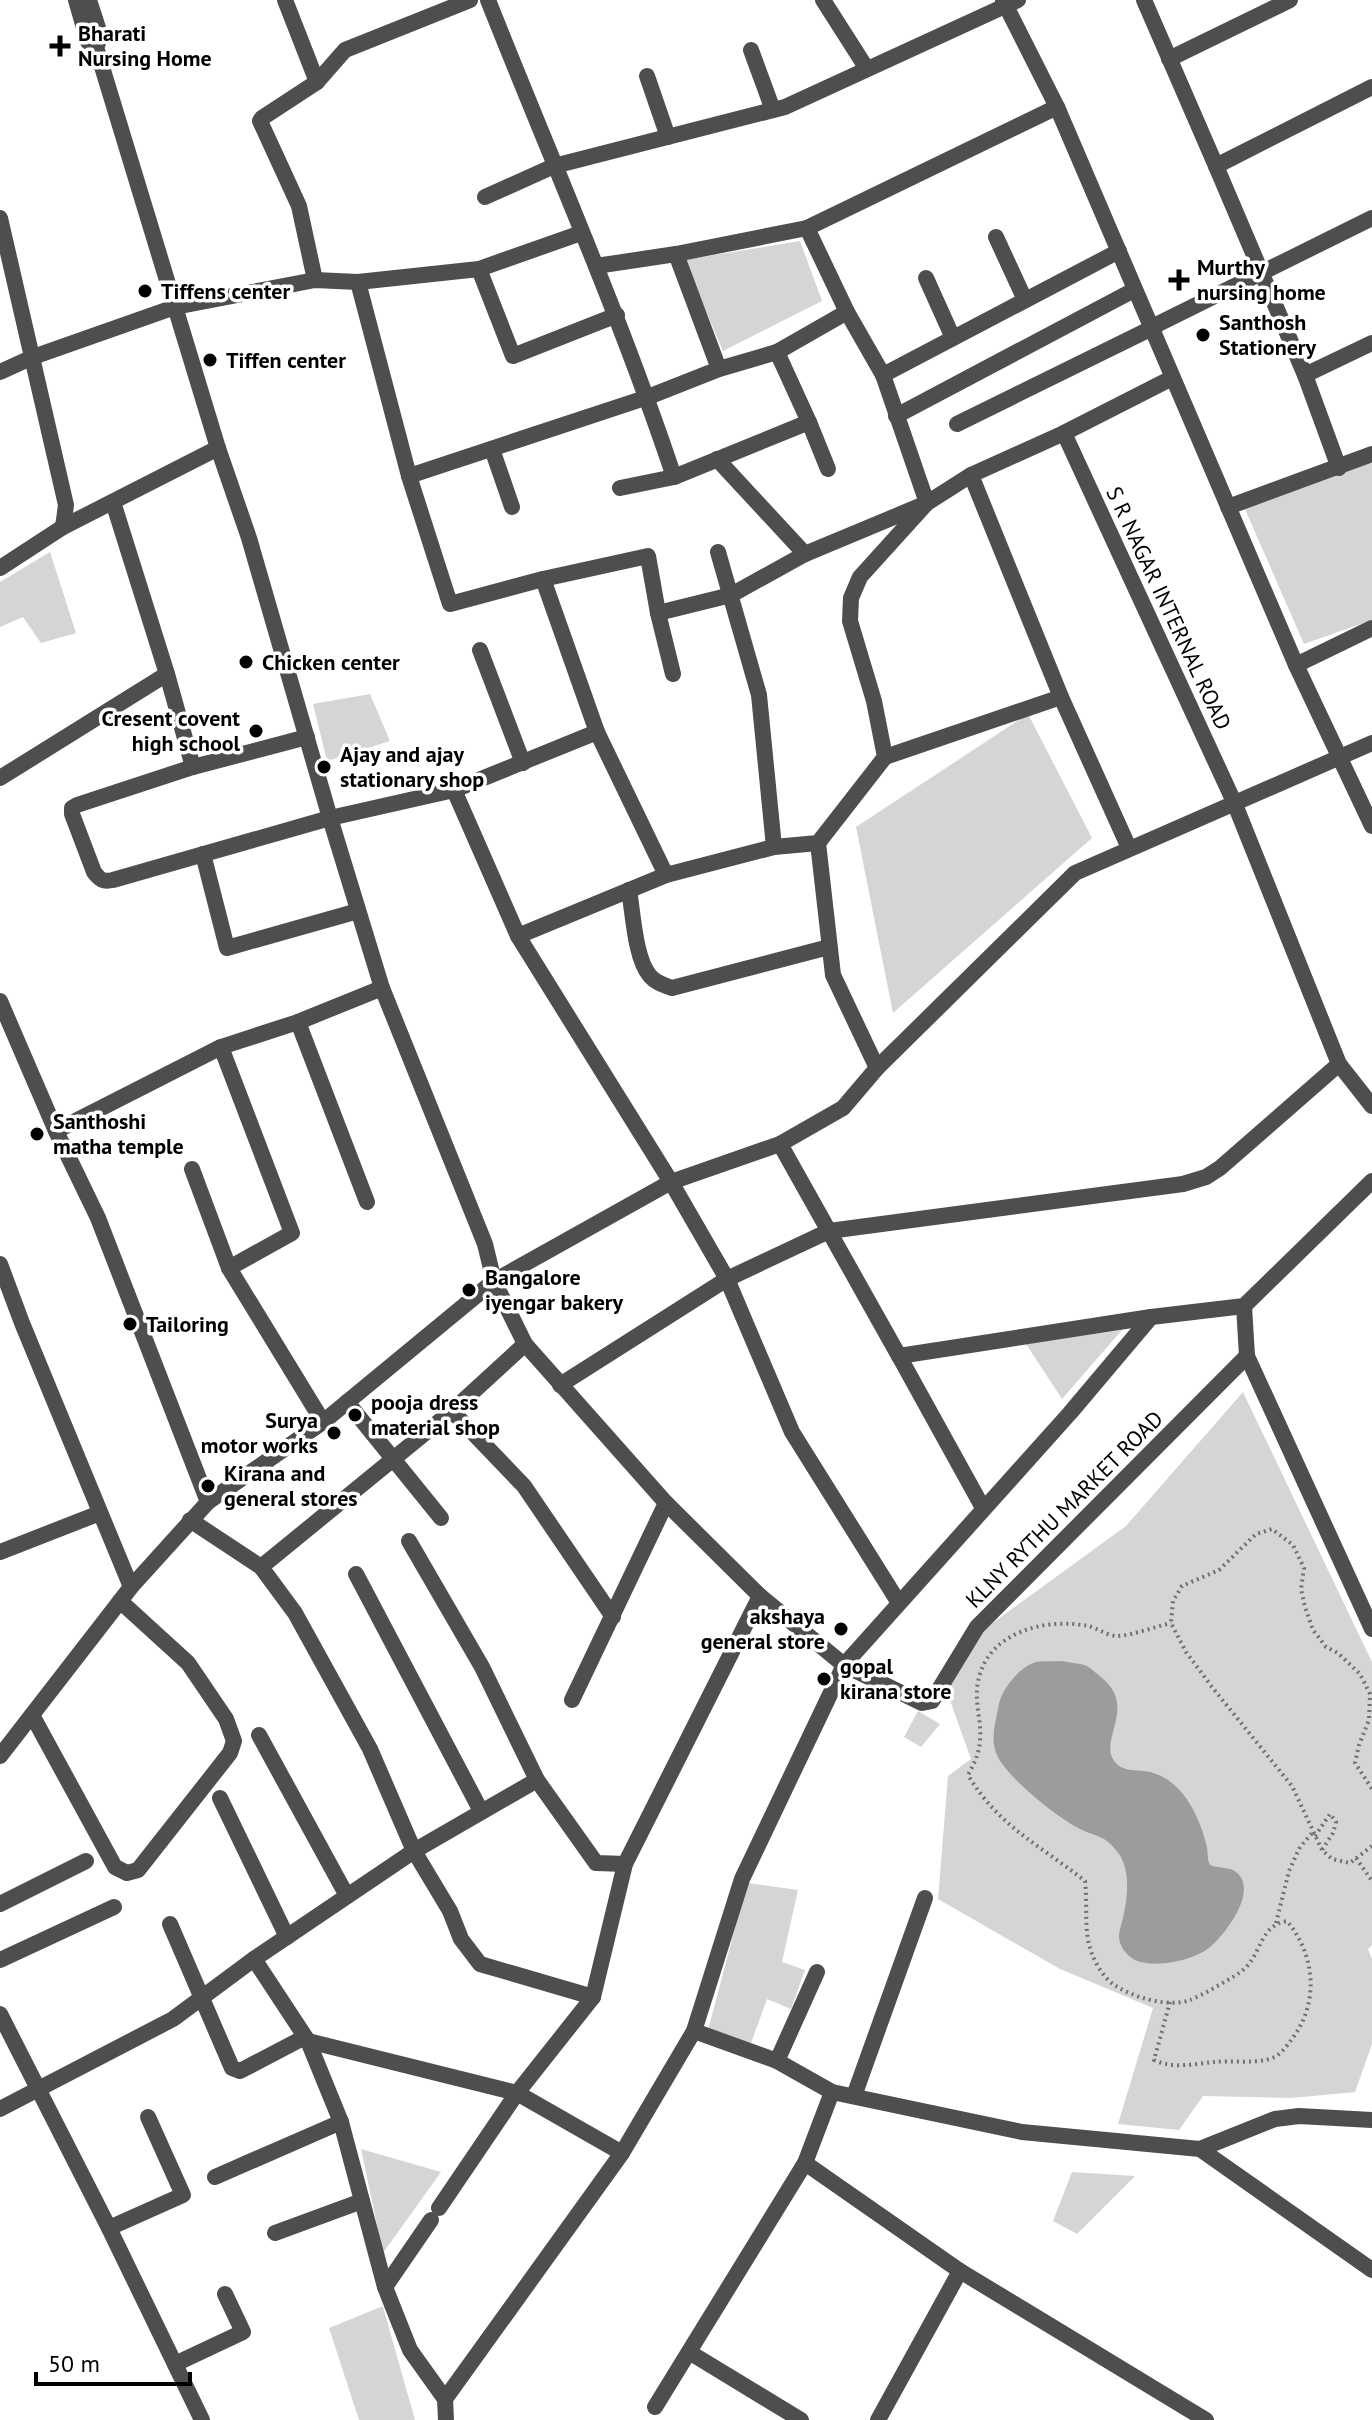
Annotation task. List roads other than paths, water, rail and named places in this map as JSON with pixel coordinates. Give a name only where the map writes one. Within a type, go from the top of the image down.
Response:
[{"type":"street","points":[[76,0],[88,42],[96,47],[218,448],[249,538],[382,988],[485,1244],[494,1281],[525,1344],[666,1503],[760,1596],[844,1665]]},
{"type":"street","points":[[89,0],[101,37],[96,47]]},
{"type":"street","points":[[285,0],[317,82]]},
{"type":"street","points":[[315,280],[299,206],[260,121],[317,82],[345,50],[470,0]]},
{"type":"street","points":[[488,0],[617,315],[674,477]]},
{"type":"street","points":[[823,0],[867,69]]},
{"type":"street","points":[[1144,0],[1305,375],[1339,468]]},
{"type":"street","points":[[1169,59],[1290,0]]},
{"type":"street","points":[[485,197],[554,166],[785,107],[1009,2],[1296,665],[1372,826]]},
{"type":"street","points":[[751,50],[773,110]]},
{"type":"street","points":[[647,76],[668,137]]},
{"type":"street","points":[[1216,166],[1372,87]]},
{"type":"street","points":[[596,266],[807,228],[1057,107]]},
{"type":"street","points":[[0,218],[66,505],[63,527]]},
{"type":"street","points":[[957,424],[1372,218]]},
{"type":"street","points":[[807,228],[847,312],[883,375],[927,503]]},
{"type":"street","points":[[0,372],[33,357],[175,307],[315,280],[358,282],[479,269],[581,233]]},
{"type":"street","points":[[996,237],[1025,300]]},
{"type":"street","points":[[883,375],[1119,251]]},
{"type":"street","points":[[676,254],[719,369]]},
{"type":"street","points":[[479,269],[513,356],[617,315]]},
{"type":"street","points":[[926,278],[953,338]]},
{"type":"street","points":[[358,282],[409,476],[450,604],[648,556],[673,674]]},
{"type":"street","points":[[896,416],[1134,290]]},
{"type":"street","points":[[409,476],[648,397],[719,369],[777,352],[847,312]]},
{"type":"street","points":[[1305,375],[1372,343]]},
{"type":"street","points":[[777,352],[828,469]]},
{"type":"street","points":[[658,613],[731,595],[805,554],[927,503],[971,475],[1064,433],[1172,378]]},
{"type":"street","points":[[620,488],[674,477],[809,422]]},
{"type":"street","name":"S R NAGAR INTERNAL ROAD","points":[[1064,433],[1234,802],[1339,1064],[1372,1106]]},
{"type":"street","points":[[0,568],[63,527],[218,448]]},
{"type":"street","points":[[492,449],[512,507]]},
{"type":"street","points":[[1228,507],[1372,454]]},
{"type":"street","points":[[717,459],[805,554]]},
{"type":"street","points":[[971,475],[1061,697],[1129,848]]},
{"type":"street","points":[[113,502],[193,767]]},
{"type":"street","points":[[885,757],[874,701],[850,621],[851,598],[860,577],[927,503]]},
{"type":"street","points":[[718,552],[759,695],[774,847]]},
{"type":"street","points":[[543,579],[597,732],[666,875]]},
{"type":"street","points":[[1296,665],[1372,628]]},
{"type":"street","points":[[480,650],[523,763]]},
{"type":"street","points":[[0,778],[167,674]]},
{"type":"street","points":[[877,1068],[833,975],[818,843],[885,757],[1061,697]]},
{"type":"street","points":[[307,737],[193,767],[72,808],[94,872],[99,879],[106,881],[330,818],[454,790],[597,732]]},
{"type":"street","points":[[0,1754],[131,1587],[208,1502],[323,1422],[494,1281],[671,1182],[780,1144],[843,1108],[877,1068],[1075,873],[1372,743]]},
{"type":"street","points":[[454,790],[518,936],[671,1182],[727,1279],[792,1432],[899,1603]]},
{"type":"street","points":[[518,936],[666,875],[774,847],[818,843]]},
{"type":"street","points":[[203,854],[227,948],[358,911]]},
{"type":"street","points":[[629,890],[641,959],[649,976],[672,988],[829,947]]},
{"type":"street","points":[[56,1131],[221,1047],[298,1022],[382,988]]},
{"type":"street","points":[[0,1001],[56,1131],[98,1218],[208,1502]]},
{"type":"street","points":[[298,1022],[367,1202]]},
{"type":"street","points":[[221,1047],[292,1233],[229,1268]]},
{"type":"street","points":[[560,1385],[727,1279],[829,1231],[1183,1184],[1206,1177],[1339,1064]]},
{"type":"street","points":[[780,1144],[983,1508]]},
{"type":"street","points":[[192,1169],[229,1268],[323,1422]]},
{"type":"street","points":[[899,1356],[1151,1317],[1244,1306],[1372,1181]]},
{"type":"street","points":[[0,1264],[131,1587]]},
{"type":"street","points":[[1244,1306],[1247,1356],[1372,1629]]},
{"type":"street","points":[[445,2399],[622,2153],[694,2031],[742,1879],[844,1665],[1070,1413],[1151,1317]]},
{"type":"street","points":[[261,1567],[452,1411],[525,1344]]},
{"type":"street","name":"KLNY RYTHU MARKET ROAD","points":[[844,1665],[922,1703],[932,1701],[977,1627],[1247,1356]]},
{"type":"street","points":[[347,1402],[441,1518]]},
{"type":"street","points":[[452,1411],[524,1486],[613,1617]]},
{"type":"street","points":[[572,1700],[666,1503]]},
{"type":"street","points":[[0,1552],[100,1513]]},
{"type":"street","points":[[190,1520],[261,1567],[295,1613],[370,1749],[414,1851],[450,1911],[461,1939],[480,1964],[593,1997]]},
{"type":"street","points":[[409,1541],[482,1667],[537,1780],[596,1863],[625,1864]]},
{"type":"street","points":[[356,1574],[481,1811]]},
{"type":"street","points":[[385,2287],[517,2093],[593,1997],[625,1864],[760,1596]]},
{"type":"street","points":[[32,1715],[115,1867],[127,1873],[138,1870],[230,1753],[234,1741],[226,1719],[188,1663],[120,1601]]},
{"type":"street","points":[[259,1735],[347,1896]]},
{"type":"street","points":[[0,2109],[173,2019],[254,1959],[414,1851],[537,1780]]},
{"type":"street","points":[[220,1798],[287,1937]]},
{"type":"street","points":[[0,1904],[86,1861]]},
{"type":"street","points":[[854,2096],[925,1898]]},
{"type":"street","points":[[0,1960],[114,1907]]},
{"type":"street","points":[[170,1924],[230,2064],[236,2071],[306,2039],[517,2093],[622,2153]]},
{"type":"street","points":[[254,1959],[306,2039],[341,2122],[385,2287],[410,2350],[445,2399],[446,2420]]},
{"type":"street","points":[[777,2061],[817,1972]]},
{"type":"street","points":[[0,2014],[202,2420]]},
{"type":"street","points":[[694,2031],[777,2061],[832,2092],[1022,2132],[1200,2149],[1275,2119],[1299,2116],[1372,2120]]},
{"type":"street","points":[[655,2407],[805,2163],[832,2092]]},
{"type":"street","points":[[109,2228],[183,2195],[148,2117]]},
{"type":"street","points":[[215,2177],[341,2122]]},
{"type":"street","points":[[1200,2149],[1372,2270]]},
{"type":"street","points":[[805,2163],[960,2271],[1206,2420]]},
{"type":"street","points":[[275,2233],[362,2201]]},
{"type":"street","points":[[878,2420],[960,2271]]},
{"type":"street","points":[[175,2364],[243,2332],[225,2294]]},
{"type":"street","points":[[689,2352],[801,2420]]},
{"type":"place","name":"Bharati Nursing Home","points":[[60,46]]},
{"type":"place","name":"Murthy nursing home","points":[[1179,280]]},
{"type":"place","name":"Tiffens center","points":[[145,291]]},
{"type":"place","name":"Santhosh Stationery","points":[[1203,335]]},
{"type":"place","name":"Tiffen center","points":[[210,360]]},
{"type":"place","name":"Chicken center","points":[[246,662]]},
{"type":"place","name":"Cresent covent high school","points":[[256,731]]},
{"type":"place","name":"Ajay and ajay stationary shop","points":[[324,767]]},
{"type":"place","name":"Santhoshi matha temple","points":[[37,1134]]},
{"type":"place","name":"Bangalore iyengar bakery","points":[[469,1290]]},
{"type":"place","name":"Tailoring","points":[[130,1324]]},
{"type":"place","name":"pooja dress material shop","points":[[355,1415]]},
{"type":"place","name":"Surya motor works","points":[[334,1433]]},
{"type":"place","name":"Kirana and general stores","points":[[208,1486]]},
{"type":"place","name":"akshaya general store","points":[[841,1629]]},
{"type":"place","name":"gopal kirana store","points":[[824,1679]]}]
